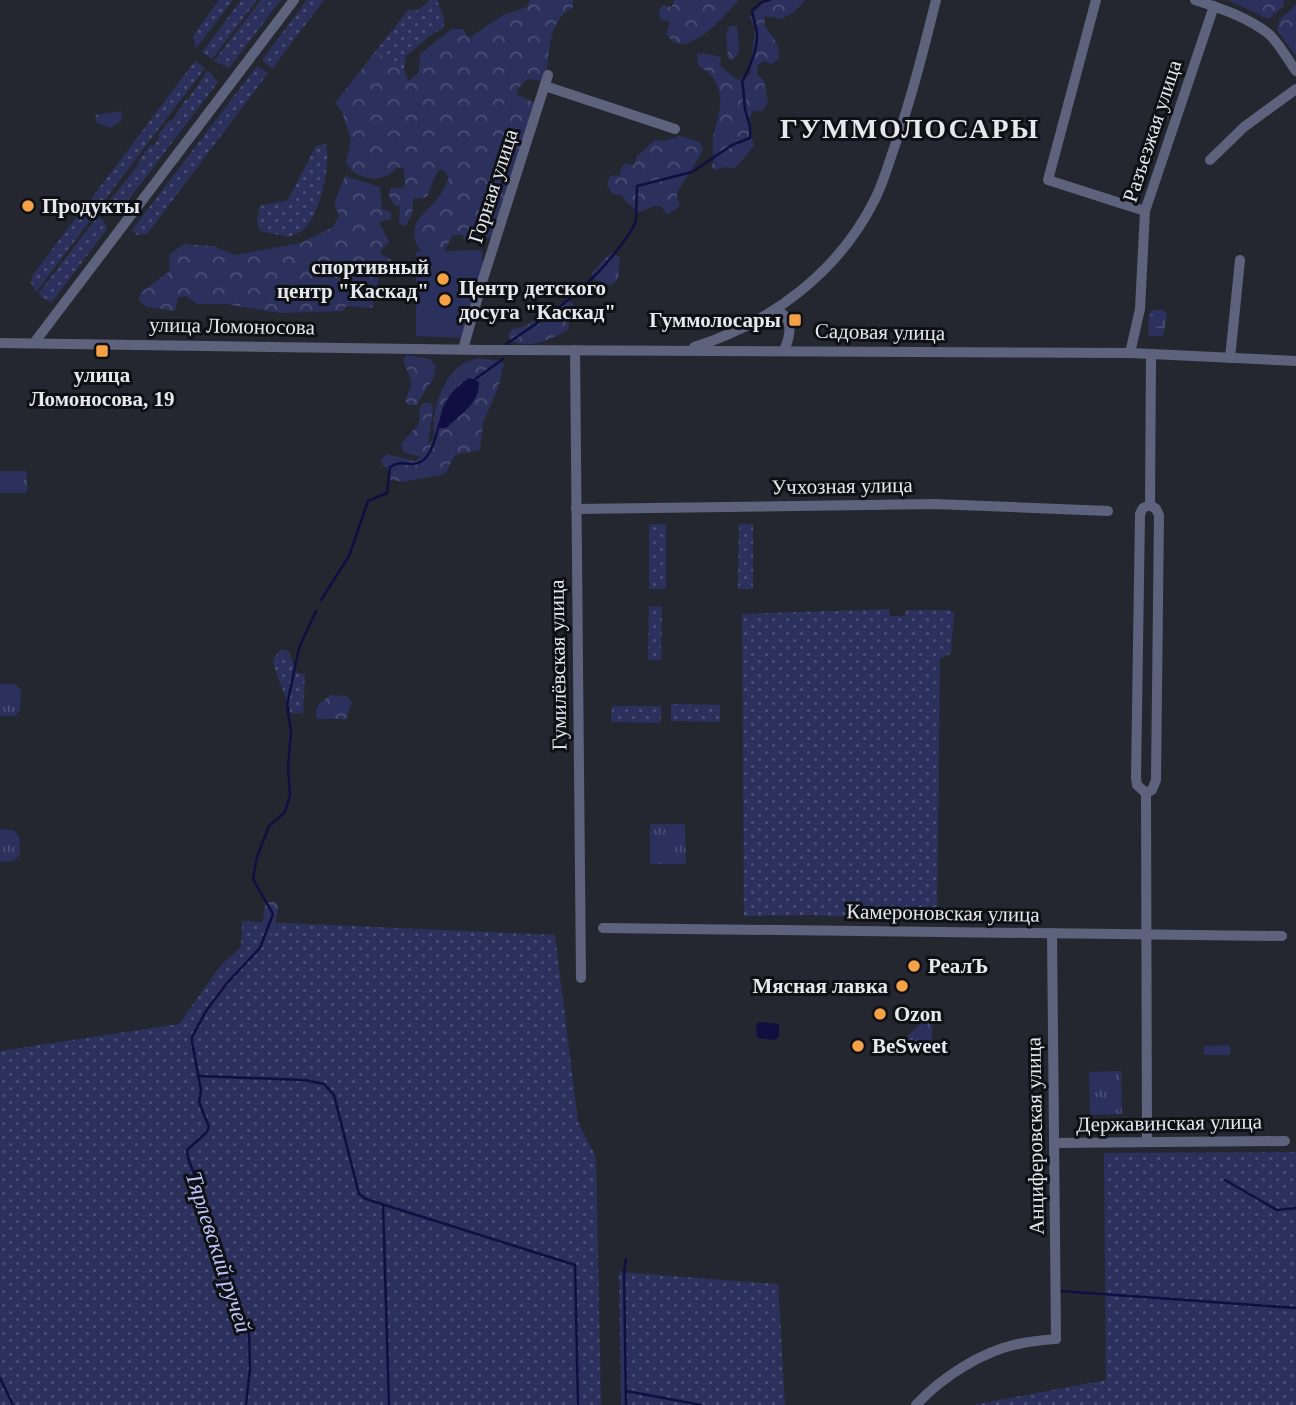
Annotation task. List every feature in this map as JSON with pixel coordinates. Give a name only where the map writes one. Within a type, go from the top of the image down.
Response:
[{"type":"street","points":[[34,343],[294,0]]},
{"type":"street","points":[[685,350],[728,335],[776,310],[808,286],[841,251],[876,197],[902,126],[936,0]]},
{"type":"street","points":[[1096,0],[1048,180],[1145,211]]},
{"type":"street","points":[[1195,0],[1261,28],[1272,37],[1296,71]]},
{"type":"street","name":"Разъезжая улица","points":[[1130,354],[1140,309],[1145,211],[1214,6]]},
{"type":"street","name":"Горная улица","points":[[463,349],[547,80],[675,129]]},
{"type":"street","points":[[1210,160],[1244,127],[1296,89]]},
{"type":"street","points":[[1230,358],[1240,260]]},
{"type":"street","points":[[776,310],[786,317],[790,330],[784,350]]},
{"type":"street","name":"улица Ломоносова","points":[[0,343],[463,349]]},
{"type":"street","name":"Садовая улица","points":[[463,349],[1130,354],[1296,361]]},
{"type":"street","name":"Гумилёвская улица","points":[[575,351],[581,978]]},
{"type":"street","points":[[1150,505],[1151,355]]},
{"type":"street","name":"Учхозная улица","points":[[576,509],[935,504],[1108,511]]},
{"type":"street","points":[[1147,1142],[1146,793],[1137,785],[1136,779],[1140,514],[1143,508],[1150,505]]},
{"type":"street","points":[[1146,793],[1152,790],[1156,780],[1158,662],[1159,515],[1150,505]]},
{"type":"street","points":[[1138,662],[1158,662]]},
{"type":"street","name":"Камероновская улица","points":[[603,928],[1282,936]]},
{"type":"street","name":"Анциферовская улица","points":[[915,1405],[929,1391],[971,1363],[1019,1344],[1056,1339],[1052,933]]},
{"type":"street","name":"Державинская улица","points":[[1054,1143],[1285,1141]]},
{"type":"green space","points":[[219,0],[233,0],[196,48],[193,36]]},
{"type":"green space","points":[[241,0],[257,0],[212,59],[202,52]]},
{"type":"green space","points":[[261,0],[281,0],[229,68],[214,61]]},
{"type":"green space","points":[[307,0],[324,0],[272,69],[262,60]]},
{"type":"green space","points":[[429,0],[437,0],[444,18],[444,28],[406,56],[404,69],[408,81],[375,52],[409,9],[416,11]]},
{"type":"green space","points":[[530,0],[573,0],[573,7],[558,21],[554,29],[546,78],[542,81],[527,79],[517,90],[518,95],[535,103],[492,237],[478,243],[464,241],[463,235],[453,235],[443,252],[422,253],[416,243],[415,227],[442,192],[449,178],[445,171],[440,169],[437,172],[427,197],[413,199],[412,214],[406,226],[399,223],[400,207],[394,205],[389,196],[390,189],[405,187],[404,169],[397,167],[388,175],[377,178],[364,177],[353,172],[346,162],[351,140],[342,112],[335,103],[375,52],[397,63],[401,77],[408,81],[419,72],[420,54],[452,29],[463,29],[469,38],[503,15],[527,7]]},
{"type":"green space","points":[[674,0],[739,0],[710,30],[691,42],[682,44],[674,42],[666,34],[670,22],[660,19],[659,10],[663,5],[672,7]]},
{"type":"green space","points":[[766,0],[806,0],[794,12],[781,19],[765,16],[766,27],[777,43],[779,58],[772,64],[763,61],[758,65],[757,74],[764,81],[768,102],[763,110],[752,112],[748,122],[754,146],[735,168],[716,170],[711,167],[715,159],[713,138],[720,97],[711,75],[698,65],[697,54],[721,57],[720,66],[738,80],[750,75],[755,28],[749,17]]},
{"type":"green space","points":[[1228,0],[1284,0],[1283,7],[1268,19]]},
{"type":"green space","points":[[1296,5],[1296,56],[1277,30],[1280,19]]},
{"type":"green space","points":[[730,26],[737,26],[739,52],[733,60],[728,59],[726,33]]},
{"type":"green space","points":[[195,61],[205,68],[100,206],[91,199]]},
{"type":"green space","points":[[257,66],[268,73],[147,234],[137,235],[132,230]]},
{"type":"green space","points":[[208,70],[218,82],[117,215],[103,209],[139,164],[150,145],[153,146],[159,138],[158,135],[170,120],[172,121]]},
{"type":"green space","points":[[121,111],[122,120],[111,128],[97,123],[95,115]]},
{"type":"green space","points":[[680,136],[700,142],[703,149],[678,191],[680,206],[667,215],[661,206],[640,212],[624,200],[622,195],[612,194],[607,184],[610,176],[620,175],[621,168],[626,163],[634,165],[637,156],[655,140],[664,141]]},
{"type":"green space","points":[[326,144],[327,164],[323,189],[310,222],[304,229],[289,237],[260,231],[257,221],[260,206],[288,200],[316,146]]},
{"type":"green space","points":[[345,176],[380,187],[382,209],[391,212],[391,219],[379,222],[389,242],[381,250],[381,254],[400,265],[398,272],[380,272],[372,308],[346,306],[343,311],[280,313],[226,304],[197,304],[186,296],[178,297],[175,311],[147,307],[139,301],[140,293],[170,271],[169,255],[184,244],[214,246],[235,255],[301,243],[333,227],[339,215],[334,203]]},
{"type":"green space","points":[[85,206],[95,214],[36,292],[31,283],[32,276]]},
{"type":"green space","points":[[98,216],[107,229],[51,303],[38,294]]},
{"type":"green space","name":"Центр детского досуга \"Каскад\"","points":[[482,250],[482,260],[485,263],[463,338],[416,336],[416,252]]},
{"type":"green space","points":[[613,253],[620,258],[618,279],[611,285],[593,279],[592,273]]},
{"type":"green space","points":[[564,301],[570,301],[574,305],[569,315],[569,329],[538,343],[520,344],[508,336],[511,330],[529,324]]},
{"type":"green space","points":[[1152,310],[1163,310],[1167,315],[1163,336],[1148,334]]},
{"type":"green space","points":[[407,355],[430,359],[436,367],[433,379],[416,405],[409,405],[405,401],[412,383],[403,359]]},
{"type":"green space","points":[[477,358],[504,364],[498,388],[483,423],[480,450],[455,455],[445,474],[402,482],[388,479],[388,469],[382,465],[381,460],[387,454],[415,461],[421,457],[403,452],[401,444],[419,424],[420,407],[424,403],[431,403],[433,409],[428,444],[435,438],[435,410],[446,383],[459,366]]},
{"type":"green space","points":[[0,471],[27,471],[27,493],[0,493]]},
{"type":"green space","points":[[649,524],[666,524],[666,589],[649,589]]},
{"type":"green space","points":[[739,524],[753,524],[753,589],[738,589]]},
{"type":"green space","points":[[649,606],[662,607],[661,660],[648,660]]},
{"type":"green space","points":[[889,609],[890,616],[905,616],[906,610],[950,610],[954,613],[951,653],[940,659],[937,921],[808,915],[744,916],[742,614]]},
{"type":"green space","points":[[281,649],[288,651],[297,673],[305,674],[303,713],[291,714],[277,674],[273,660]]},
{"type":"green space","points":[[0,684],[15,684],[21,690],[20,710],[15,716],[0,716]]},
{"type":"green space","points":[[331,695],[346,696],[352,702],[346,719],[317,719],[317,708]]},
{"type":"green space","points":[[671,704],[720,705],[720,722],[671,721]]},
{"type":"green space","points":[[612,706],[661,706],[661,723],[611,722]]},
{"type":"green space","points":[[650,824],[685,824],[686,864],[650,864]]},
{"type":"green space","points":[[0,829],[13,830],[19,836],[20,855],[13,861],[0,862]]},
{"type":"green space","points":[[265,902],[275,902],[279,907],[272,935],[262,933]]},
{"type":"green space","points":[[242,921],[555,935],[578,1122],[596,1157],[601,1405],[0,1405],[0,1051],[179,1024],[221,965],[241,947]]},
{"type":"green space","points":[[925,1019],[932,1020],[932,1045],[909,1045],[906,1038]]},
{"type":"green space","points":[[1230,1045],[1230,1055],[1204,1055],[1204,1046]]},
{"type":"green space","points":[[1121,1071],[1122,1114],[1090,1115],[1089,1072]]},
{"type":"green space","points":[[1296,1152],[1296,1405],[973,1405],[1106,1380],[1104,1153]]},
{"type":"green space","points":[[619,1272],[778,1284],[785,1405],[621,1405]]},
{"type":"shaded area","points":[[469,378],[479,382],[473,402],[446,428],[440,428],[441,413],[447,399]]},
{"type":"shaded area","points":[[756,1024],[779,1024],[779,1037],[775,1040],[757,1038]]},
{"type":"waterway","name":"Тярлевский ручей","points":[[506,344],[560,307],[606,264],[633,228],[636,220],[637,186],[692,172],[732,145],[750,138],[742,82],[756,45],[757,33],[752,10],[762,2],[770,0]]},
{"type":"waterway","name":"Тярлевский ручей","points":[[474,380],[503,359]]},
{"type":"waterway","name":"Тярлевский ручей","points":[[321,600],[349,556],[368,501],[387,493],[390,467],[399,463],[419,463],[425,459],[432,448],[440,422]]},
{"type":"waterway","name":"Тярлевский ручей","points":[[246,1405],[250,1369],[249,1329],[188,1158],[187,1150],[209,1127],[199,1102],[201,1090],[192,1037],[206,1011],[227,983],[260,948],[273,914],[253,879],[257,857],[269,826],[285,812],[290,795],[288,768],[291,731],[287,705],[299,648],[316,611]]},
{"type":"waterway","points":[[198,1076],[304,1080],[324,1084],[334,1095],[359,1194],[366,1199],[575,1265],[578,1405]]},
{"type":"waterway","points":[[1225,1180],[1277,1210],[1296,1208]]},
{"type":"waterway","points":[[383,1205],[389,1405]]},
{"type":"waterway","points":[[626,1259],[626,1405]]},
{"type":"waterway","points":[[1060,1291],[1296,1308]]},
{"type":"waterway","points":[[0,1378],[13,1405]]},
{"type":"waterway","points":[[626,1391],[701,1405]]},
{"type":"place","name":"Продукты","points":[[28,206]]},
{"type":"place","name":"спортивный центр \"Каскад\"","points":[[443,279]]},
{"type":"place","name":"Центр детского досуга \"Каскад\"","points":[[445,300]]},
{"type":"place","name":"Гуммолосары","points":[[795,320]]},
{"type":"place","name":"улица Ломоносова, 19","points":[[102,351]]},
{"type":"place","name":"РеалЪ","points":[[914,966]]},
{"type":"place","name":"Мясная лавка","points":[[902,986]]},
{"type":"place","name":"Ozon","points":[[880,1014]]},
{"type":"place","name":"BeSweet","points":[[858,1046]]},
{"type":"district","name":"ГУММОЛОСАРЫ","points":[[910,128]]}]
